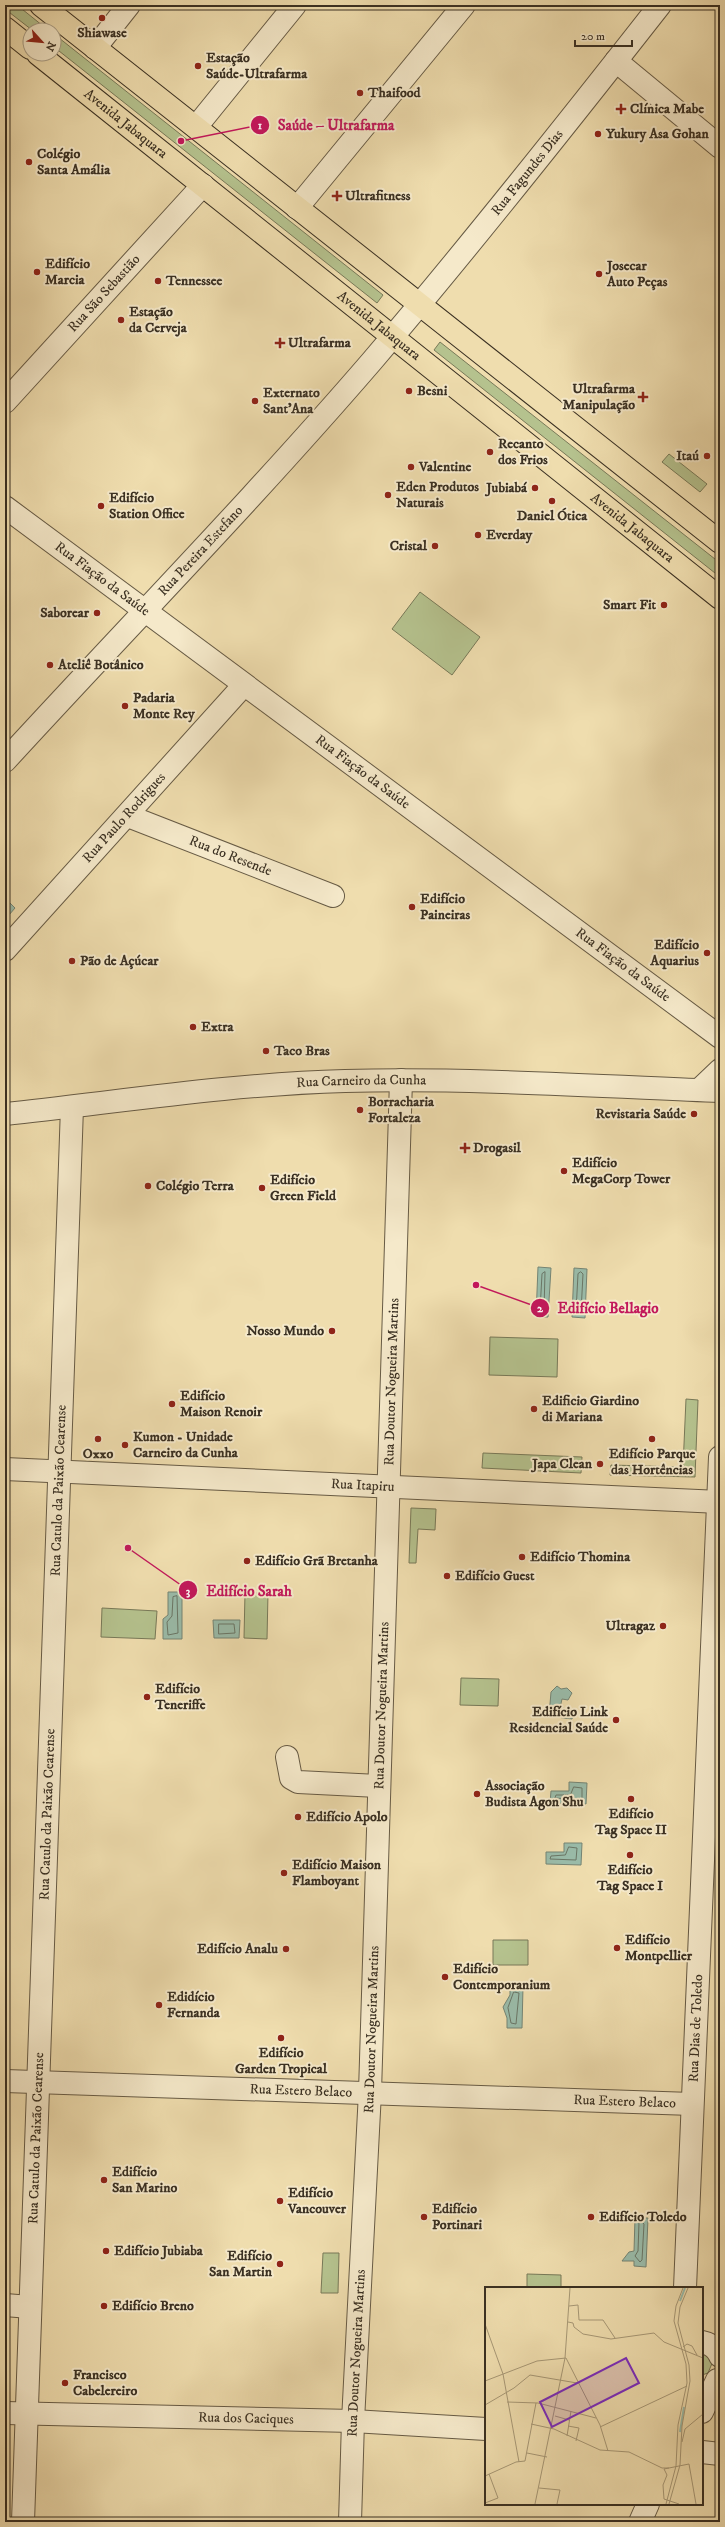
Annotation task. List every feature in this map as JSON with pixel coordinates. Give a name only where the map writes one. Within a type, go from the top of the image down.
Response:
[{"type":"main road","points":[[41,5],[720,542]]},
{"type":"main road","points":[[5,28],[22,42]]},
{"type":"main road","name":"Avenida Jabaquara","points":[[48,62],[720,598]]},
{"type":"street","points":[[95,48],[130,5]]},
{"type":"street","points":[[196,127],[295,5]]},
{"type":"street","points":[[297,208],[464,5]]},
{"type":"street","name":"Rua Fagundes Dias","points":[[392,336],[660,5]]},
{"type":"street","points":[[616,61],[720,146]]},
{"type":"street","name":"Rua São Sebastião","points":[[5,402],[203,186]]},
{"type":"street","name":"Rua Pereira Estefano","points":[[6,757],[144,612],[392,336]]},
{"type":"street","name":"Rua Fiação da Saúde","points":[[5,508],[243,686],[720,1037]]},
{"type":"street","name":"Rua Paulo Rodrigues","points":[[5,950],[128,816],[243,686]]},
{"type":"street","name":"Rua do Resende","points":[[128,816],[333,896]]},
{"type":"street","points":[[710,1091],[720,1070]]},
{"type":"street","name":"Rua Carneiro da Cunha","points":[[5,1114],[230,1088],[344,1081],[401,1080],[710,1091]]},
{"type":"street","name":"Rua Doutor Nogueira Martins","points":[[350,2522],[352,2421],[370,2092],[378,1786],[401,1080]]},
{"type":"street","name":"Rua Catulo da Paixão Cearense","points":[[23,2522],[61,1471],[72,1107]]},
{"type":"street","name":"Rua Dias de Toledo","points":[[685,2287],[720,1502],[720,1457]]},
{"type":"street","name":"Rua Itapiru","points":[[5,1469],[720,1502]]},
{"type":"street","points":[[287,1758],[291,1778],[298,1782],[378,1786]]},
{"type":"street","name":"Rua Estero Belaco","points":[[5,2081],[370,2092],[692,2104]]},
{"type":"street","points":[[5,2305],[30,2307]]},
{"type":"street","points":[[703,2342],[710,2344],[718,2350],[720,2356]]},
{"type":"street","points":[[703,2409],[713,2379]]},
{"type":"street","name":"Rua dos Caciques","points":[[5,2413],[352,2421],[485,2429]]},
{"type":"street","points":[[703,2452],[720,2454]]},
{"type":"street","points":[[640,2522],[648,2505]]},
{"type":"green space","points":[[5,5],[17,5],[38,22],[22,22],[5,9]]},
{"type":"green space","points":[[62,40],[383,295],[377,303],[62,53]]},
{"type":"green space","points":[[440,342],[720,563],[720,577],[434,350]]},
{"type":"green space","points":[[669,454],[707,484],[700,492],[662,462]]},
{"type":"green space","points":[[420,592],[480,637],[452,675],[392,629]]},
{"type":"green space","points":[[490,1337],[558,1339],[557,1377],[489,1375]]},
{"type":"green space","points":[[686,1399],[698,1400],[695,1477],[610,1475],[611,1465],[683,1467]]},
{"type":"green space","points":[[483,1453],[582,1457],[581,1473],[482,1468]]},
{"type":"green space","points":[[411,1508],[436,1509],[435,1530],[418,1529],[416,1563],[409,1563]]},
{"type":"green space","points":[[245,1593],[268,1593],[267,1639],[244,1638]]},
{"type":"green space","points":[[102,1608],[157,1611],[155,1639],[101,1637]]},
{"type":"green space","points":[[461,1678],[499,1679],[498,1706],[460,1705]]},
{"type":"green space","points":[[493,1940],[528,1940],[528,1965],[493,1965]]},
{"type":"green space","points":[[323,2253],[339,2253],[338,2293],[321,2293]]},
{"type":"green space","points":[[527,2274],[561,2275],[561,2287],[527,2287]]},
{"type":"green space","points":[[703,2350],[713,2361],[708,2373],[703,2375]]},
{"type":"water","points":[[5,898],[15,908],[9,915],[5,911]]},
{"type":"water","points":[[538,1267],[551,1268],[548,1317],[536,1317]]},
{"type":"water","points":[[574,1268],[587,1269],[585,1318],[572,1317]]},
{"type":"water","points":[[168,1592],[182,1592],[182,1639],[163,1639],[163,1619],[168,1615]]},
{"type":"water","points":[[213,1620],[240,1620],[239,1638],[214,1638]]},
{"type":"water","points":[[557,1686],[561,1689],[567,1688],[572,1693],[568,1700],[562,1699],[560,1708],[570,1709],[574,1714],[572,1719],[549,1716],[551,1692]]},
{"type":"water","points":[[569,1782],[587,1783],[586,1804],[550,1803],[551,1791],[569,1791]]},
{"type":"water","points":[[564,1843],[582,1843],[581,1865],[546,1864],[546,1852],[564,1852]]},
{"type":"water","points":[[510,1987],[523,1987],[522,2028],[507,2028],[507,2018],[503,2007],[510,1995]]},
{"type":"water","points":[[635,2218],[648,2218],[646,2267],[634,2266],[634,2261],[622,2261],[629,2252],[634,2251]]},
{"type":"place","name":"Shiawase","points":[[102,18]]},
{"type":"place","name":"Estação Saúde-Ultrafarma","points":[[198,66]]},
{"type":"place","name":"Thaifood","points":[[360,93]]},
{"type":"place","name":"Clínica Mabe","points":[[621,109]]},
{"type":"place","name":"Yukury Asa Gohan","points":[[598,134]]},
{"type":"place","name":"Saúde – Ultrafarma","points":[[181,141]]},
{"type":"place","name":"Colégio Santa Amália","points":[[29,162]]},
{"type":"place","name":"Ultrafitness","points":[[337,196]]},
{"type":"place","name":"Edifício Marcia","points":[[37,272]]},
{"type":"place","name":"Josecar Auto Peças","points":[[599,274]]},
{"type":"place","name":"Tennessee","points":[[158,281]]},
{"type":"place","name":"Estação da Cerveja","points":[[121,320]]},
{"type":"place","name":"Ultrafarma","points":[[280,343]]},
{"type":"place","name":"Besni","points":[[409,391]]},
{"type":"place","name":"Ultrafarma Manipulação","points":[[643,397]]},
{"type":"place","name":"Externato Sant'Ana","points":[[255,401]]},
{"type":"place","name":"Recanto dos Frios","points":[[490,452]]},
{"type":"place","name":"Itaú","points":[[707,456]]},
{"type":"place","name":"Valentine","points":[[411,467]]},
{"type":"place","name":"Jubiabá","points":[[535,488]]},
{"type":"place","name":"Eden Produtos Naturais","points":[[388,495]]},
{"type":"place","name":"Daniel Ótica","points":[[552,501]]},
{"type":"place","name":"Edifício Station Office","points":[[101,506]]},
{"type":"place","name":"Everday","points":[[478,535]]},
{"type":"place","name":"Cristal","points":[[435,546]]},
{"type":"place","name":"Smart Fit","points":[[664,605]]},
{"type":"place","name":"Saborear","points":[[97,613]]},
{"type":"place","name":"Ateliê Botânico","points":[[50,665]]},
{"type":"place","name":"Padaria Monte Rey","points":[[125,706]]},
{"type":"place","name":"Edifício Paineiras","points":[[412,907]]},
{"type":"place","name":"Edifício Aquarius","points":[[707,953]]},
{"type":"place","name":"Pão de Açúcar","points":[[72,961]]},
{"type":"place","name":"Extra","points":[[193,1027]]},
{"type":"place","name":"Taco Bras","points":[[266,1051]]},
{"type":"place","name":"Borracharia Fortaleza","points":[[360,1110]]},
{"type":"place","name":"Revistaria Saúde","points":[[694,1114]]},
{"type":"place","name":"Drogasil","points":[[465,1148]]},
{"type":"place","name":"Edifício MegaCorp Tower","points":[[564,1171]]},
{"type":"place","name":"Colégio Terra","points":[[148,1186]]},
{"type":"place","name":"Edifício Green Field","points":[[262,1188]]},
{"type":"place","name":"Edifício Bellagio","points":[[476,1285]]},
{"type":"place","name":"Nosso Mundo","points":[[332,1331]]},
{"type":"place","name":"Edifício Maison Renoir","points":[[172,1404]]},
{"type":"place","name":"Edificio Giardino di Mariana","points":[[534,1409]]},
{"type":"place","name":"Oxxo","points":[[98,1439]]},
{"type":"place","name":"Edifício Parque das Hortências","points":[[652,1439]]},
{"type":"place","name":"Kumon - Unidade Carneiro da Cunha","points":[[125,1445]]},
{"type":"place","name":"Japa Clean","points":[[600,1464]]},
{"type":"place","name":"Edifício Sarah","points":[[128,1548]]},
{"type":"place","name":"Edifício Thomina","points":[[522,1557]]},
{"type":"place","name":"Edifício Grã Bretanha","points":[[247,1561]]},
{"type":"place","name":"Edifício Guest","points":[[447,1576]]},
{"type":"place","name":"Ultragaz","points":[[663,1626]]},
{"type":"place","name":"Edifício Teneriffe","points":[[147,1697]]},
{"type":"place","name":"Edifício Link Residencial Saúde","points":[[616,1720]]},
{"type":"place","name":"Associação Budista Agon Shu","points":[[477,1794]]},
{"type":"place","name":"Edifício Tag Space II","points":[[631,1799]]},
{"type":"place","name":"Edifício Apolo","points":[[298,1817]]},
{"type":"place","name":"Edifício Tag Space I","points":[[630,1855]]},
{"type":"place","name":"Edifício Maison Flamboyant","points":[[284,1873]]},
{"type":"place","name":"Edifício Montpellier","points":[[617,1948]]},
{"type":"place","name":"Edifício Analu","points":[[286,1949]]},
{"type":"place","name":"Edifício Contemporanium","points":[[445,1977]]},
{"type":"place","name":"Edidício Fernanda","points":[[159,2005]]},
{"type":"place","name":"Edifício Garden Tropical","points":[[281,2038]]},
{"type":"place","name":"Edifício San Marino","points":[[104,2180]]},
{"type":"place","name":"Edifício Vancouver","points":[[280,2201]]},
{"type":"place","name":"Edifício Portinari","points":[[424,2217]]},
{"type":"place","name":"Edifício Toledo","points":[[591,2217]]},
{"type":"place","name":"Edifício Jubiaba","points":[[106,2251]]},
{"type":"place","name":"Edifício San Martin","points":[[280,2264]]},
{"type":"place","name":"Edifício Breno","points":[[104,2306]]},
{"type":"place","name":"Francisco Cabelereiro","points":[[65,2383]]}]
